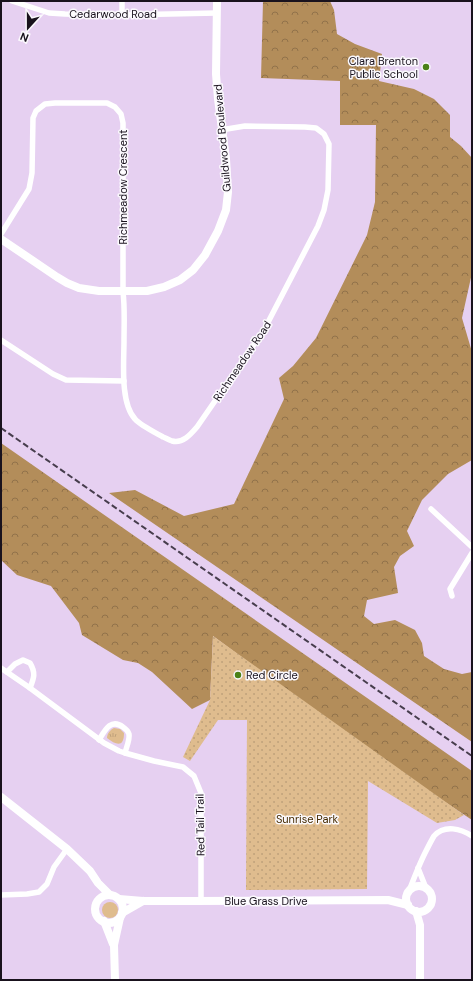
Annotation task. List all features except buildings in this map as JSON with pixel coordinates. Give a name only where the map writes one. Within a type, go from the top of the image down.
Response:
[{"type":"street","name":"Cedarwood Road","points":[[12,1],[49,13],[65,14],[122,15],[217,13]]},
{"type":"street","points":[[122,1],[122,15]]},
{"type":"street","name":"Guildwood Boulevard","points":[[1,239],[56,277],[79,288],[99,291],[147,292],[180,280],[194,270],[205,255],[218,231],[226,210],[228,192],[226,159],[221,130],[216,74],[217,1]]},
{"type":"street","name":"Richmeadow Crescent","points":[[1,234],[29,190],[32,173],[33,118],[36,111],[45,104],[107,102],[115,107],[121,114],[123,122],[123,292]]},
{"type":"street","name":"Richmeadow Road","points":[[123,292],[125,310],[124,381],[125,394],[129,408],[135,419],[157,434],[172,441],[181,441],[189,436],[200,422],[264,330],[318,226],[324,210],[328,190],[329,144],[324,134],[316,128],[245,126],[221,130]]},
{"type":"street","points":[[1,340],[53,374],[66,380],[124,381]]},
{"type":"street","points":[[431,509],[472,547]]},
{"type":"street","points":[[452,596],[450,589],[472,553]]},
{"type":"street","points":[[7,672],[15,664],[23,660],[30,663],[34,670],[30,688]]},
{"type":"street","name":"Red Tail Trail","points":[[1,668],[99,740],[115,749],[154,761],[183,767],[194,776],[201,793],[200,901]]},
{"type":"street","points":[[99,740],[107,727],[110,725],[118,724],[122,726],[126,729],[129,737],[125,753]]},
{"type":"street","points":[[1,797],[67,849],[90,871],[98,883],[110,895]]},
{"type":"street","points":[[418,868],[432,899],[431,904],[427,909],[420,911],[411,909],[406,899],[418,868],[434,837],[438,833],[454,828],[472,836]]},
{"type":"street","points":[[1,895],[39,892],[47,884],[54,867],[67,849]]},
{"type":"street","points":[[98,883],[99,900]]},
{"type":"street","points":[[409,892],[417,886],[426,888]]},
{"type":"street","name":"Blue Grass Drive","points":[[388,900],[409,892]]},
{"type":"street","points":[[115,980],[114,945],[123,908],[122,903],[115,896],[110,895],[104,896],[96,904],[97,914],[100,919],[104,921],[115,921],[121,915]]},
{"type":"street","name":"Blue Grass Drive","points":[[119,899],[143,901],[388,900],[408,905]]},
{"type":"street","name":"Blue Grass Drive","points":[[121,915],[143,901]]},
{"type":"street","points":[[420,911],[420,980]]},
{"type":"street","points":[[104,921],[114,945]]},
{"type":"green space","points":[[263,1],[330,1],[334,10],[337,34],[355,44],[382,54],[379,81],[414,89],[434,99],[450,115],[450,137],[472,158],[472,273],[462,318],[472,352],[472,460],[448,474],[422,500],[407,531],[414,546],[400,556],[394,567],[398,593],[367,600],[364,616],[374,624],[395,620],[415,630],[422,643],[424,656],[444,669],[462,674],[472,672],[472,742],[109,493],[135,490],[184,516],[234,504],[284,399],[279,378],[293,366],[316,338],[367,235],[375,202],[376,125],[340,125],[340,81],[261,78]]},
{"type":"green space","points":[[1,443],[472,771],[472,820],[373,754],[213,636],[210,700],[192,709],[152,672],[138,663],[123,660],[82,635],[79,623],[51,586],[17,575],[1,560]]},
{"type":"green space","name":"Sunrise Park","points":[[213,636],[464,815],[455,820],[437,823],[368,781],[367,889],[246,890],[247,720],[218,720],[190,761],[183,757],[210,700]]},
{"type":"green space","points":[[114,728],[120,729],[124,733],[123,741],[119,744],[107,738],[109,732]]},
{"type":"green space","points":[[107,902],[113,902],[118,907],[116,916],[113,918],[107,918],[102,913],[102,907]]},
{"type":"railway","points":[[1,428],[472,756]]},
{"type":"place","name":"Clara Brenton Public School","points":[[426,67]]},
{"type":"place","name":"Red Circle","points":[[238,675]]}]
